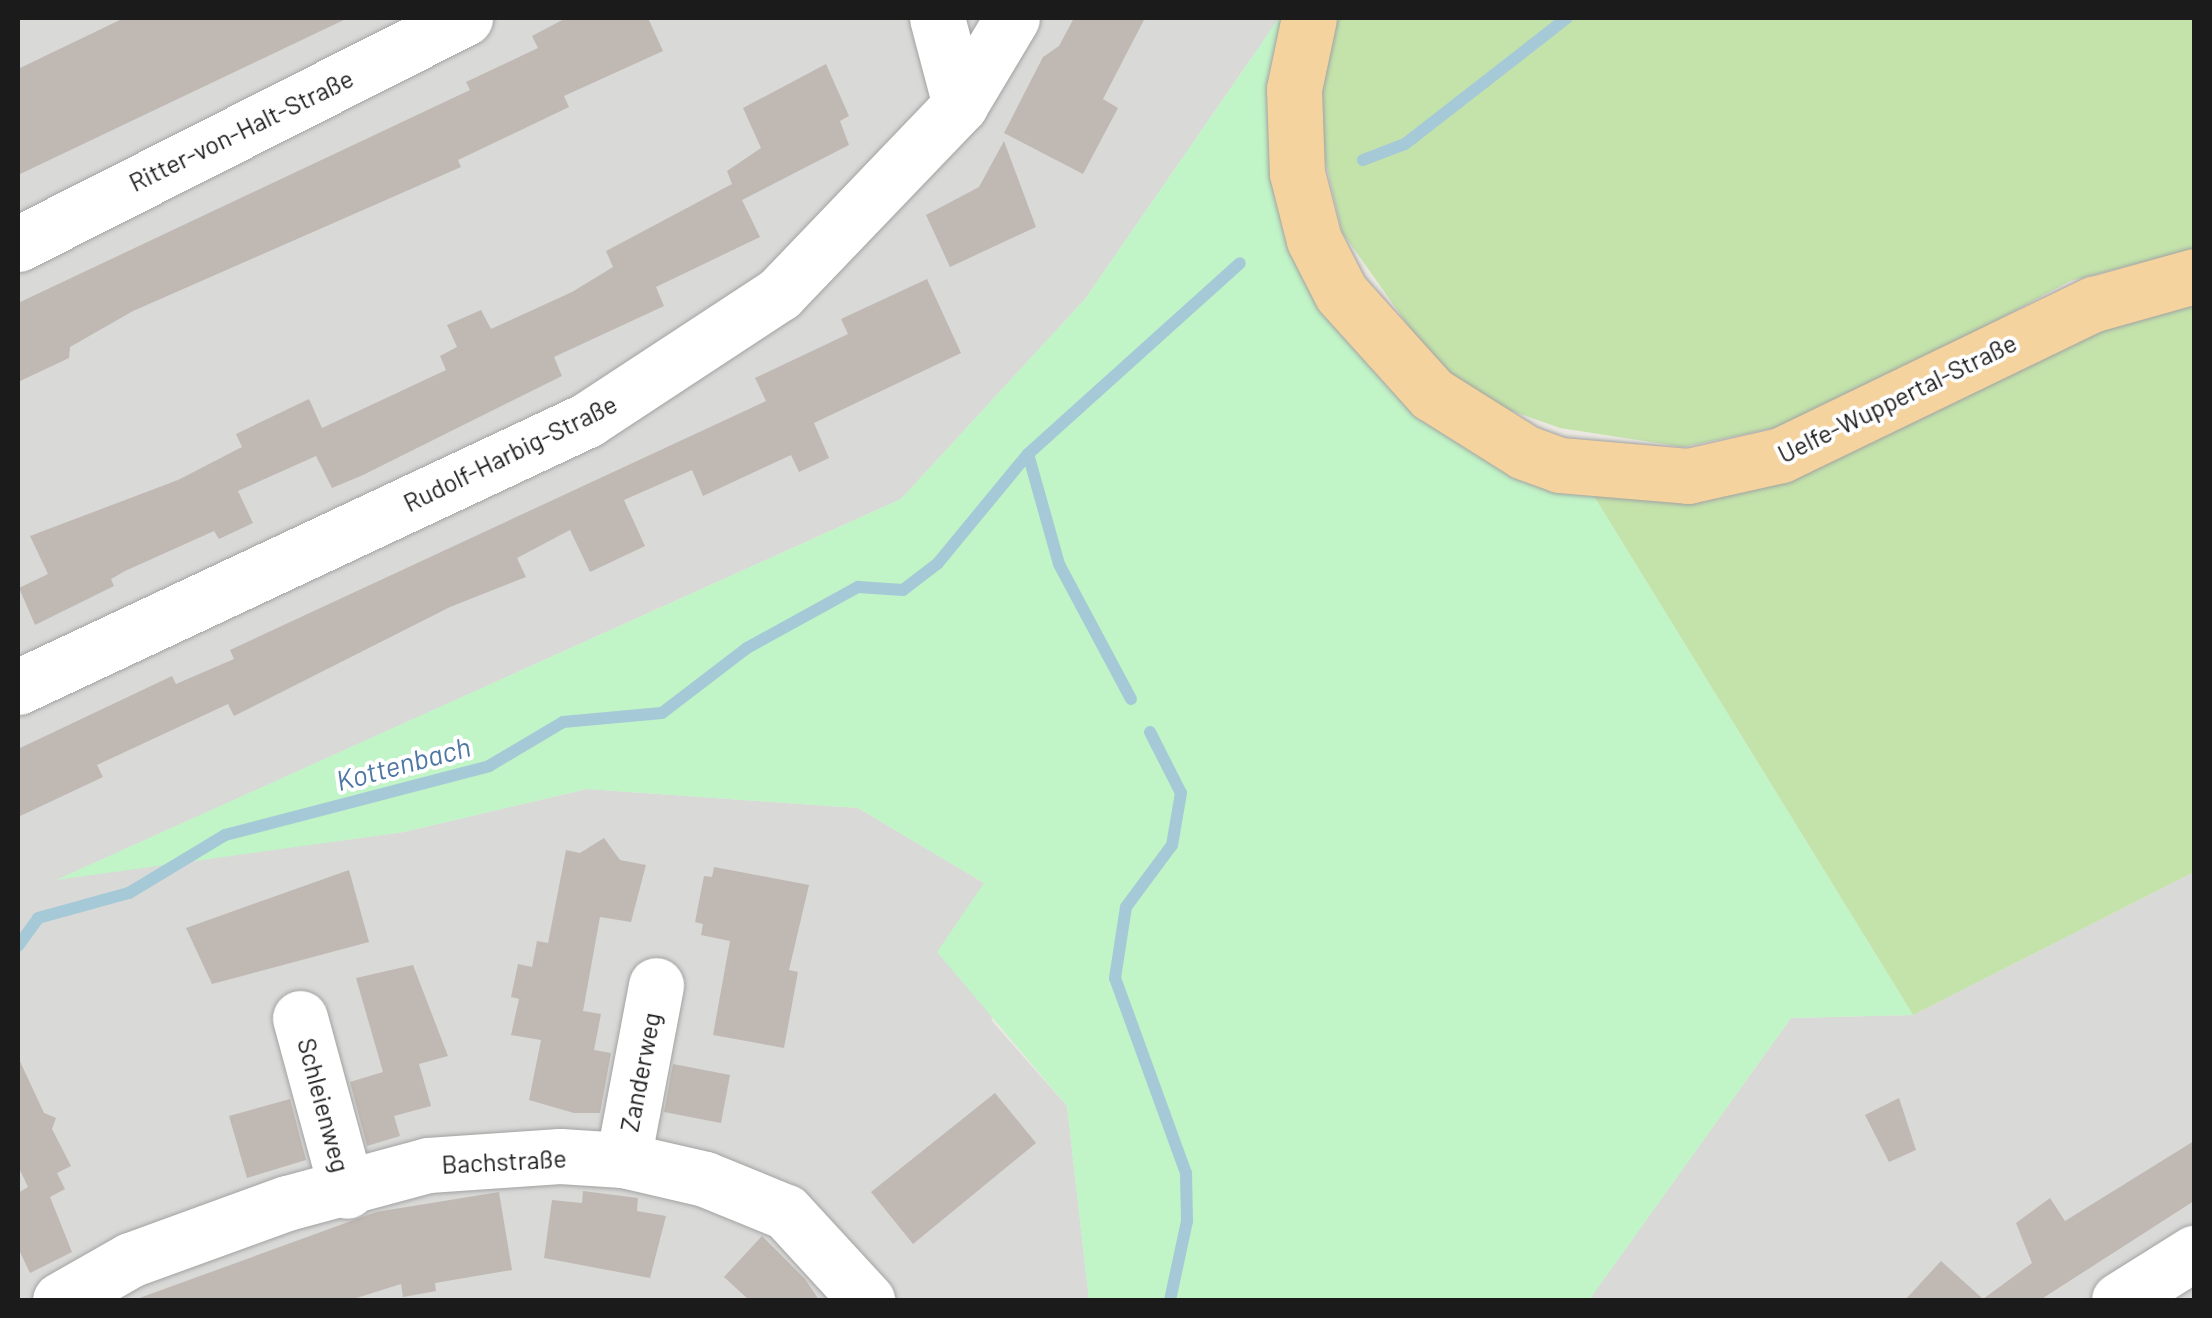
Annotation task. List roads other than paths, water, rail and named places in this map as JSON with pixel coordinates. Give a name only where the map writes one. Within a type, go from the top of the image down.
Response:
[{"type":"main road","name":"Uelfe-Wuppertal-Straße","points":[[1309,18],[1294,89],[1294,148],[1310,229],[1341,293],[1432,394],[1524,452],[1560,465],[1688,476],[1781,456],[2094,304],[2194,276]]},
{"type":"street","name":"Ritter-von-Halt-Straße","points":[[18,244],[465,18]]},
{"type":"street","points":[[938,18],[960,105]]},
{"type":"street","name":"Rudolf-Harbig-Straße","points":[[18,687],[587,420],[680,363],[778,294],[960,105],[1012,18]]},
{"type":"street","name":"Zanderweg","points":[[623,1160],[656,985]]},
{"type":"street","name":"Schleienweg","points":[[300,1018],[347,1191]]},
{"type":"street","name":"Bachstraße","points":[[60,1300],[196,1232],[428,1166],[487,1158],[623,1160],[705,1179],[786,1212],[866,1300]]},
{"type":"street","points":[[2120,1300],[2194,1253]]},
{"type":"waterway","points":[[1363,160],[1405,144],[1567,18]]},
{"type":"waterway","points":[[1131,699],[1059,564],[1028,454],[1240,263]]},
{"type":"waterway","name":"Kottenbach","points":[[18,946],[38,918],[129,893],[225,835],[489,766],[563,722],[662,713],[747,648],[858,587],[903,590],[938,563],[1028,454]]},
{"type":"waterway","points":[[1150,732],[1181,793],[1172,845],[1126,907],[1115,978],[1186,1173],[1187,1221],[1170,1300]]}]
